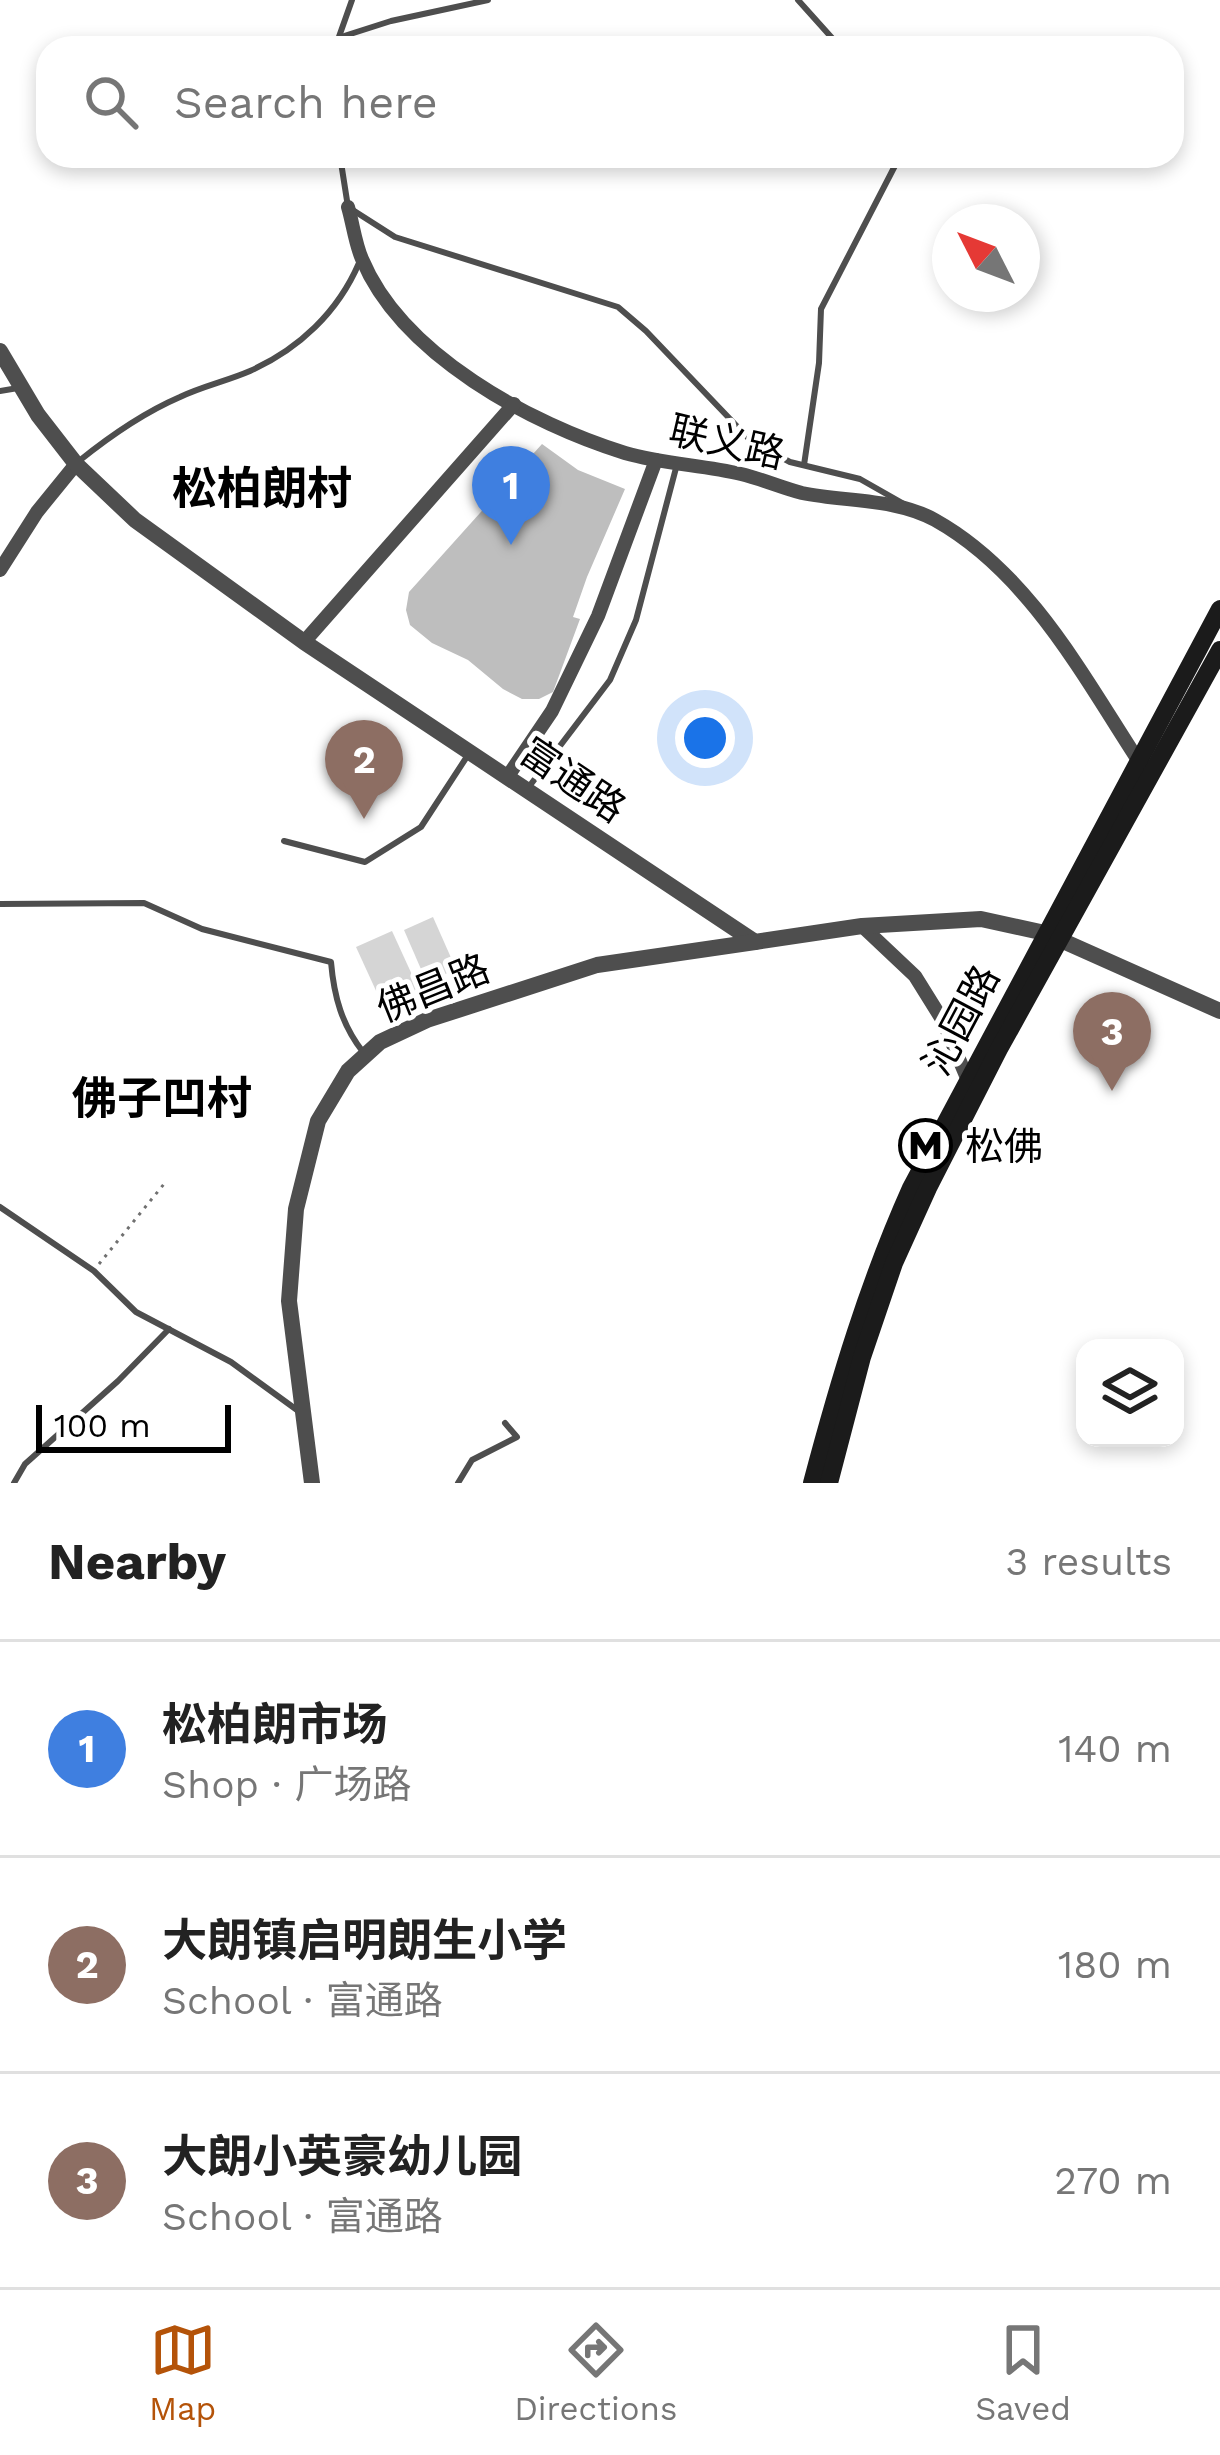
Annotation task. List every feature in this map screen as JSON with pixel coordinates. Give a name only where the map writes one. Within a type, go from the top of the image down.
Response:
[{"type":"main road","name":"沁园路","points":[[830,1483],[862,1357],[894,1263],[1138,760],[1220,609]]},
{"type":"main road","name":"沁园路","points":[[812,1483],[844,1360],[877,1264],[967,1078],[1220,650]]},
{"type":"street","name":"联义路","points":[[347,207],[361,258],[396,314],[432,350],[560,430],[656,460],[741,474],[800,492],[912,509],[952,531],[990,559],[1047,622],[1138,760]]},
{"type":"street","name":"富通路","points":[[0,351],[76,464],[135,520],[304,642],[755,942]]},
{"type":"street","points":[[304,642],[514,404]]},
{"type":"street","points":[[508,776],[552,711],[598,616],[656,460]]},
{"type":"street","points":[[0,570],[37,512],[76,464]]},
{"type":"street","points":[[755,942],[862,926],[981,919],[1053,936],[1220,1011]]},
{"type":"street","points":[[862,926],[915,976],[944,1022],[967,1078]]},
{"type":"street","name":"佛昌路","points":[[313,1483],[289,1301],[296,1209],[318,1120],[348,1071],[380,1042],[427,1020],[596,965],[755,942]]},
{"type":"lane","points":[[341,36],[352,0]]},
{"type":"lane","points":[[344,36],[488,0]]},
{"type":"lane","points":[[798,0],[830,36]]},
{"type":"lane","name":"联义路","points":[[342,168],[347,207]]},
{"type":"lane","points":[[804,465],[819,363],[821,309],[895,168]]},
{"type":"lane","points":[[347,207],[395,238],[618,307],[752,442],[804,465],[860,479],[912,509]]},
{"type":"lane","points":[[76,464],[112,434],[177,398],[249,371],[297,342],[339,300],[361,258]]},
{"type":"lane","points":[[0,391],[22,388]]},
{"type":"lane","points":[[527,789],[610,680],[636,620],[676,464]]},
{"type":"lane","points":[[284,841],[365,862],[421,826],[470,751]]},
{"type":"lane","points":[[0,904],[144,904],[202,929],[332,962],[334,996],[349,1034],[365,1055]]},
{"type":"lane","points":[[0,1207],[94,1270],[136,1312],[231,1362],[304,1416]]},
{"type":"lane","points":[[14,1483],[25,1464],[55,1434],[118,1382],[169,1329]]},
{"type":"lane","points":[[458,1483],[472,1460],[517,1437],[505,1424]]},
{"type":"path","points":[[94,1270],[164,1184]]},
{"type":"shaded area","points":[[433,917],[456,969],[427,983],[404,930]]},
{"type":"shaded area","points":[[392,931],[419,990],[383,1006],[356,947]]},
{"type":"building","points":[[542,444],[578,470],[625,489],[587,577],[573,617],[580,619],[553,692],[539,699],[522,699],[468,660],[432,643],[410,625],[406,610],[409,592]]},
{"type":"place","name":"松柏朗市场","points":[[511,545]]},
{"type":"place","name":"大朗镇启明朗生小学","points":[[364,819]]},
{"type":"place","name":"大朗小英豪幼儿园","points":[[1112,1091]]},
{"type":"place","name":"松佛","points":[[926,1146]]},
{"type":"district","name":"松柏朗村","points":[[262,488]]},
{"type":"district","name":"佛子凹村","points":[[162,1098]]}]
